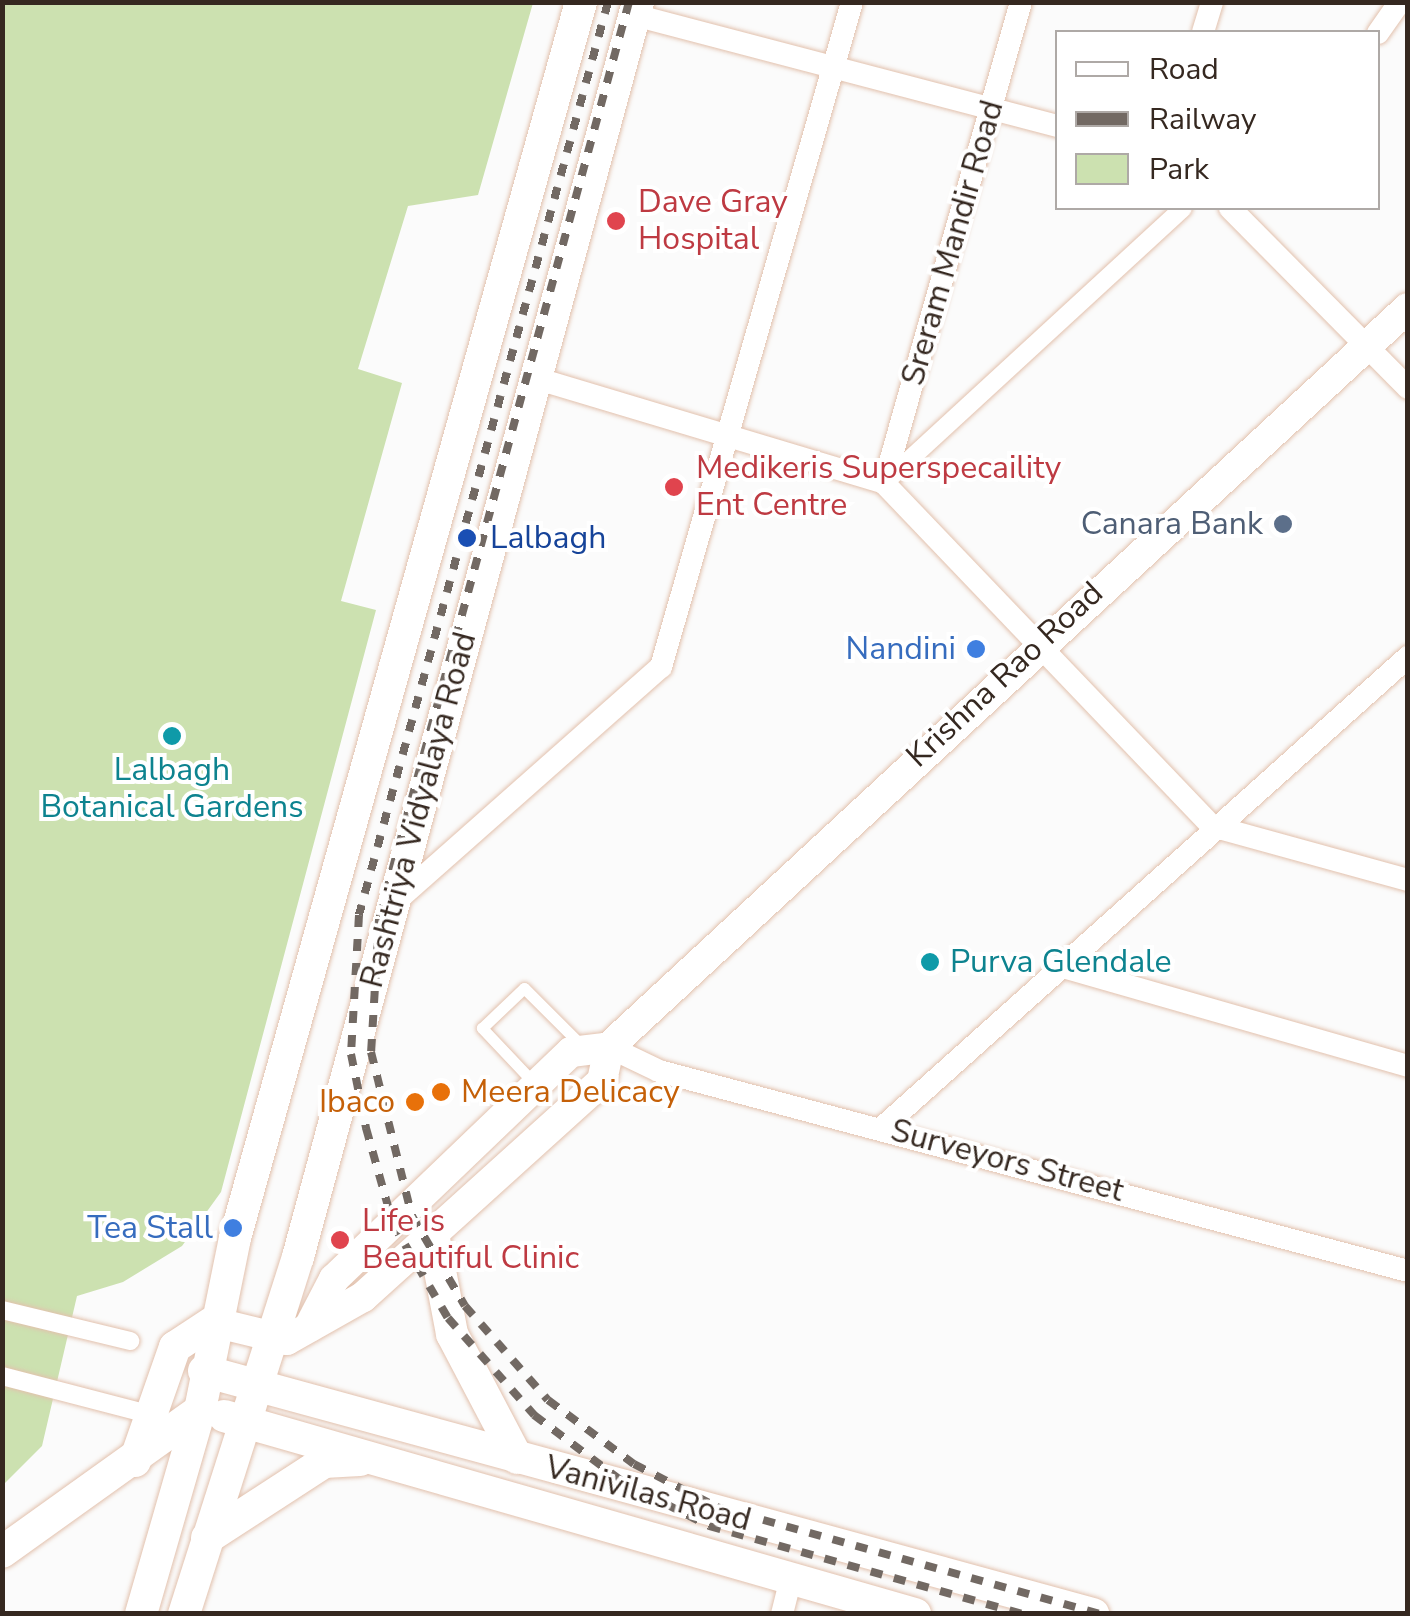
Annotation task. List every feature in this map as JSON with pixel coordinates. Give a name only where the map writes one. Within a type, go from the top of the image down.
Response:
[{"type":"main road","name":"Rashtriya Vidyalaya Road","points":[[141,1614],[200,1410],[212,1322],[581,2]]},
{"type":"main road","name":"Rashtriya Vidyalaya Road","points":[[184,1614],[272,1338],[395,902],[636,9]]},
{"type":"main road","points":[[433,1234],[452,1334],[517,1458]]},
{"type":"main road","points":[[135,1461],[148,1414],[183,1335],[212,1322]]},
{"type":"main road","name":"Vanivilas Road","points":[[204,1371],[1093,1614]]},
{"type":"main road","points":[[2,1552],[135,1461],[200,1410]]},
{"type":"main road","name":"Vanivilas Road","points":[[200,1410],[380,1458],[786,1598],[915,1614]]},
{"type":"main road","points":[[207,1538],[324,1462],[380,1458]]},
{"type":"street","points":[[395,902],[661,667],[732,438],[852,2]]},
{"type":"street","name":"Sreram Mandir Road","points":[[884,483],[1021,2]]},
{"type":"street","points":[[1204,30],[1212,2]]},
{"type":"street","points":[[636,9],[835,68],[1055,125]]},
{"type":"street","points":[[1380,31],[1398,9]]},
{"type":"street","points":[[884,483],[1181,210]]},
{"type":"street","points":[[1232,210],[1408,388]]},
{"type":"street","name":"Krishna Rao Road","points":[[309,1327],[334,1280],[536,1086],[598,1049],[1408,308]]},
{"type":"street","points":[[535,378],[884,483],[1040,641],[1212,826],[1408,880]]},
{"type":"street","points":[[883,1127],[1063,967],[1212,826],[1408,657]]},
{"type":"street","points":[[1381,680],[1408,687]]},
{"type":"street","points":[[1063,967],[1408,1066]]},
{"type":"street","name":"Krishna Rao Road","points":[[272,1338],[309,1327],[363,1297],[602,1081],[598,1049]]},
{"type":"street","name":"Surveyors Street","points":[[598,1049],[659,1071],[883,1127],[1408,1272]]},
{"type":"street","points":[[2,1310],[130,1341]]},
{"type":"street","points":[[212,1322],[272,1338]]},
{"type":"street","points":[[2,1376],[148,1414]]},
{"type":"lane","points":[[536,1086],[482,1028],[524,988],[598,1049]]},
{"type":"green space","name":"Lalbagh Botanical Gardens","points":[[3,3],[533,3],[478,195],[408,206],[358,369],[402,383],[341,601],[376,610],[221,1192],[182,1246],[123,1282],[77,1296],[42,1446],[3,1485]]},
{"type":"railway","points":[[608,2],[359,915],[351,1054],[366,1128],[393,1224],[448,1318],[534,1415],[623,1482],[709,1526],[1023,1614]]},
{"type":"railway","points":[[629,2],[379,919],[371,1052],[412,1216],[465,1306],[548,1400],[634,1464],[717,1507],[1100,1614]]},
{"type":"place","name":"Dave Gray Hospital","points":[[616,221]]},
{"type":"place","name":"Medikeris Superspecaility Ent Centre","points":[[674,487]]},
{"type":"place","name":"Canara Bank","points":[[1283,524]]},
{"type":"place","name":"Lalbagh","points":[[467,538]]},
{"type":"place","name":"Nandini","points":[[976,649]]},
{"type":"place","name":"Lalbagh Botanical Gardens","points":[[172,736]]},
{"type":"place","name":"Purva Glendale","points":[[930,962]]},
{"type":"place","name":"Meera Delicacy","points":[[441,1092]]},
{"type":"place","name":"Ibaco","points":[[415,1102]]},
{"type":"place","name":"Tea Stall","points":[[233,1228]]},
{"type":"place","name":"Life is Beautiful Clinic","points":[[340,1240]]}]
